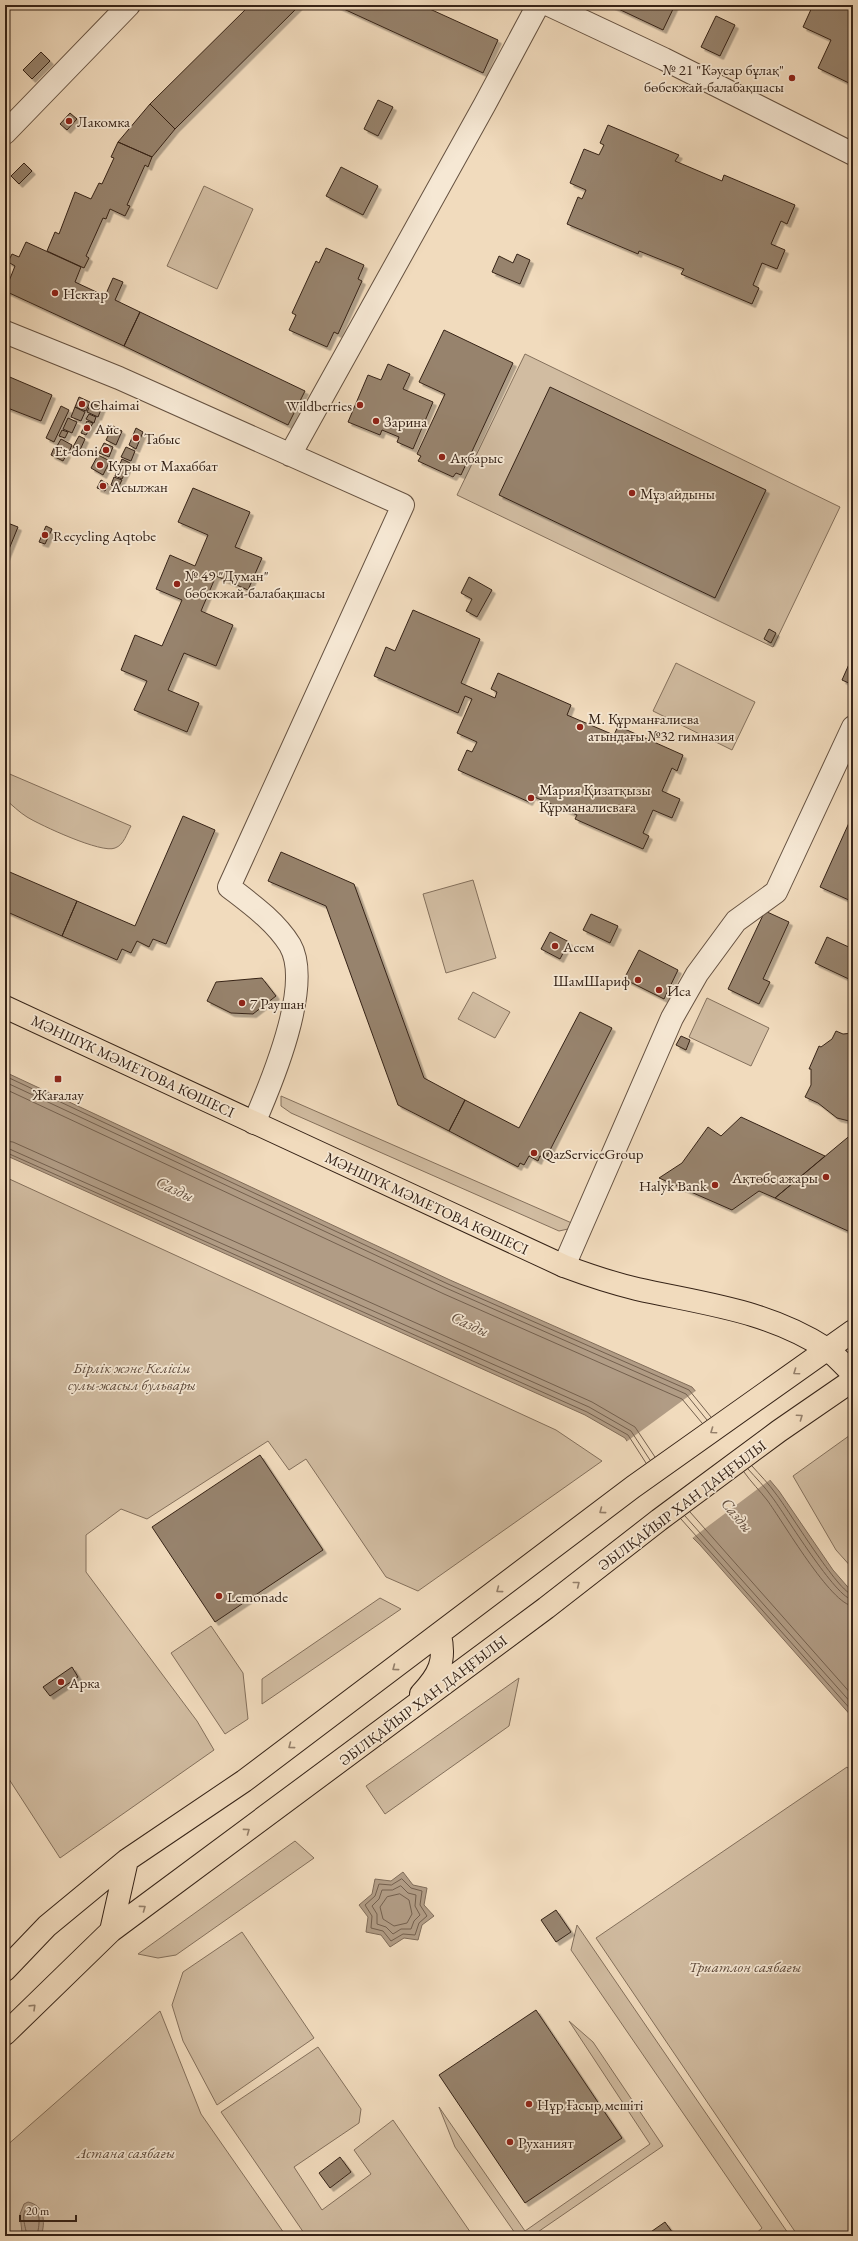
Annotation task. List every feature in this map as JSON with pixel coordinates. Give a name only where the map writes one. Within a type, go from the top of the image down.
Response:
[{"type":"main road","name":"МӘНШҮК МӘМЕТОВА КӨШЕСІ","points":[[5,1006],[564,1266],[600,1280],[724,1306],[786,1326],[828,1350],[853,1374]]},
{"type":"main road","points":[[5,1970],[47,1926],[127,1860],[244,1781],[440,1635],[633,1487],[853,1331]]},
{"type":"main road","name":"ӘБІЛҚАЙЫР ХАН ДАҢҒЫЛЫ","points":[[5,2034],[111,1931],[397,1720],[546,1608],[658,1520],[768,1439],[853,1380]]},
{"type":"main road","points":[[397,1720],[432,1681],[440,1666],[444,1652],[440,1635]]},
{"type":"main road","points":[[111,1931],[127,1860]]},
{"type":"street","points":[[5,133],[129,5]]},
{"type":"street","points":[[290,455],[485,104],[538,5]]},
{"type":"street","points":[[549,5],[664,59],[853,154]]},
{"type":"street","points":[[5,332],[119,378],[403,505],[229,887],[264,914],[279,930],[291,947],[295,970],[296,982],[294,996],[282,1057],[254,1123]]},
{"type":"street","points":[[564,1266],[672,1018],[697,974],[736,921],[776,892],[853,727]]},
{"type":"green space","points":[[204,186],[253,209],[217,289],[167,266]]},
{"type":"green space","points":[[525,354],[840,507],[773,647],[457,495]]},
{"type":"green space","points":[[676,663],[755,702],[732,750],[653,711]]},
{"type":"green space","points":[[5,772],[131,826],[121,844],[115,848],[108,849],[85,843],[57,832],[27,817],[5,799]]},
{"type":"green space","points":[[473,880],[496,958],[446,973],[423,894]]},
{"type":"green space","points":[[473,992],[510,1012],[495,1038],[458,1019]]},
{"type":"green space","points":[[707,998],[769,1028],[751,1066],[689,1037]]},
{"type":"green space","points":[[281,1096],[574,1224],[568,1229],[559,1231],[291,1113],[281,1106]]},
{"type":"green space","name":"Бірлік және Келісім сулы-жасыл бульвары","points":[[5,1177],[556,1430],[602,1461],[418,1591],[386,1577],[306,1459],[289,1470],[268,1441],[147,1519],[121,1509],[86,1535],[86,1572],[197,1721],[214,1750],[60,1858],[5,1773]]},
{"type":"green space","points":[[853,1433],[853,1569],[836,1550],[793,1476]]},
{"type":"green space","points":[[380,1598],[401,1609],[262,1704],[262,1679]]},
{"type":"green space","points":[[211,1626],[243,1673],[248,1719],[225,1734],[171,1653]]},
{"type":"green space","points":[[519,1678],[509,1726],[385,1814],[366,1786]]},
{"type":"green space","name":"Триатлон саябағы","points":[[847,1767],[853,1774],[853,2236],[798,2236],[596,1938]]},
{"type":"green space","points":[[295,1841],[314,1858],[176,1955],[158,1958],[138,1954]]},
{"type":"green space","points":[[577,1925],[790,2236],[753,2236],[762,2228],[571,1950]]},
{"type":"green space","points":[[242,1932],[314,2038],[217,2105],[183,2041],[172,2005],[183,1972]]},
{"type":"green space","name":"Астана саябағы","points":[[160,2011],[201,2114],[286,2236],[5,2236],[5,2147]]},
{"type":"green space","points":[[569,2021],[593,2042],[663,2146],[532,2236],[517,2236],[455,2147],[439,2107],[525,2231],[650,2144]]},
{"type":"green space","points":[[318,2047],[361,2109],[359,2123],[294,2167],[322,2210],[371,2174],[354,2150],[393,2120],[473,2236],[306,2236],[221,2112]]},
{"type":"water","name":"Сазды","points":[[5,1072],[450,1280],[692,1387],[779,1491],[833,1570],[853,1593],[853,1718],[700,1545],[682,1527],[625,1438],[585,1415],[5,1155]]},
{"type":"water","points":[[403,1872],[413,1885],[427,1888],[424,1905],[434,1916],[422,1925],[418,1940],[404,1938],[390,1947],[381,1935],[366,1932],[368,1917],[359,1905],[372,1894],[375,1879],[391,1881]]},
{"type":"water","points":[[28,2202],[37,2207],[42,2215],[43,2231],[41,2236],[24,2236],[22,2233],[20,2214],[24,2204]]},
{"type":"pier","points":[[697,1390],[771,1479],[691,1539],[680,1528],[626,1442]]},
{"type":"building","points":[[250,5],[300,5],[175,129],[150,104]]},
{"type":"building","points":[[335,5],[421,5],[498,40],[483,73]]},
{"type":"building","points":[[610,5],[675,5],[663,30]]},
{"type":"building","points":[[813,5],[853,5],[853,85],[818,68],[831,40],[803,27]]},
{"type":"building","points":[[716,16],[735,25],[720,56],[701,47]]},
{"type":"building","points":[[41,52],[50,61],[32,79],[23,70]]},
{"type":"building","points":[[378,100],[393,107],[378,136],[364,129]]},
{"type":"building","points":[[150,104],[175,129],[152,157],[118,142]]},
{"type":"building","name":"Лакомка","points":[[70,113],[77,119],[67,130],[60,124]]},
{"type":"building","points":[[608,125],[679,155],[675,161],[722,181],[724,175],[795,205],[787,224],[781,221],[771,244],[785,250],[777,269],[762,263],[753,285],[759,288],[752,304],[681,274],[684,269],[639,251],[638,254],[567,224],[578,197],[582,199],[586,190],[570,183],[584,149],[599,155],[604,145],[600,143]]},
{"type":"building","points":[[118,142],[152,157],[148,167],[145,165],[127,205],[130,206],[125,216],[110,209],[106,219],[103,218],[86,256],[89,258],[84,268],[47,251],[55,232],[59,234],[75,192],[91,199],[99,183],[102,184],[114,158],[111,157]]},
{"type":"building","points":[[24,163],[32,171],[19,184],[11,176]]},
{"type":"building","points":[[341,167],[378,186],[363,215],[326,196]]},
{"type":"building","name":"Нектар","points":[[26,242],[81,267],[75,282],[105,296],[113,278],[123,282],[115,300],[140,312],[124,346],[5,291],[15,266],[8,262],[12,254],[19,257]]},
{"type":"building","points":[[326,248],[364,265],[358,279],[362,281],[338,334],[334,332],[327,347],[289,330],[296,315],[292,313],[316,261],[319,263]]},
{"type":"building","points":[[517,254],[530,260],[520,284],[492,272],[499,256],[513,263]]},
{"type":"building","points":[[140,312],[305,391],[288,425],[124,346]]},
{"type":"building","points":[[444,330],[513,363],[461,475],[456,473],[453,477],[418,461],[421,456],[417,454],[445,394],[419,382]]},
{"type":"building","points":[[388,364],[410,374],[403,389],[433,402],[413,449],[397,442],[399,437],[382,430],[380,435],[348,422],[368,375],[381,380]]},
{"type":"building","points":[[5,375],[52,395],[41,421],[5,407]]},
{"type":"building","name":"Мұз айдыны","points":[[550,387],[766,490],[715,598],[499,495]]},
{"type":"building","name":"Chaimai","points":[[79,397],[90,402],[86,411],[75,407]]},
{"type":"building","points":[[91,403],[102,407],[98,417],[87,412]]},
{"type":"building","points":[[61,406],[69,410],[54,442],[46,438]]},
{"type":"building","points":[[75,407],[85,412],[81,421],[71,417]]},
{"type":"building","points":[[89,414],[96,417],[94,423],[86,419]]},
{"type":"building","points":[[68,418],[77,422],[72,433],[63,429]]},
{"type":"building","name":"Айс","points":[[87,421],[93,423],[86,435],[81,433]]},
{"type":"building","points":[[113,426],[122,431],[116,445],[106,440]]},
{"type":"building","name":"Табыс","points":[[136,428],[143,432],[136,449],[129,445]]},
{"type":"building","points":[[62,430],[68,432],[65,438],[59,436]]},
{"type":"building","points":[[79,436],[85,439],[80,450],[73,447]]},
{"type":"building","points":[[61,439],[72,445],[69,452],[57,446]]},
{"type":"building","name":"Et-doni","points":[[104,443],[113,447],[109,457],[99,453]]},
{"type":"building","points":[[126,447],[135,451],[131,461],[121,457]]},
{"type":"building","points":[[54,448],[67,454],[63,461],[51,455]]},
{"type":"building","name":"Куры от Махаббат","points":[[98,455],[110,461],[103,475],[91,468]]},
{"type":"building","points":[[122,459],[130,463],[122,479],[115,476]]},
{"type":"building","points":[[114,477],[122,480],[118,488],[111,485]]},
{"type":"building","name":"Асылжан","points":[[101,480],[108,484],[105,491],[97,488]]},
{"type":"building","points":[[193,488],[250,512],[235,547],[262,558],[248,590],[216,576],[201,611],[233,625],[216,666],[184,653],[168,690],[199,703],[187,732],[134,710],[147,681],[121,670],[135,635],[162,646],[182,600],[156,589],[170,555],[195,566],[208,535],[178,522]]},
{"type":"building","points":[[5,522],[18,527],[5,559]]},
{"type":"building","name":"Recycling Aqtobe","points":[[46,526],[52,529],[45,544],[39,542]]},
{"type":"building","points":[[469,577],[492,590],[477,617],[466,611],[472,599],[461,593]]},
{"type":"building","points":[[413,610],[480,639],[461,683],[495,698],[497,692],[491,689],[498,673],[571,705],[567,715],[614,735],[618,726],[683,755],[677,771],[672,768],[662,791],[680,799],[672,818],[653,810],[643,833],[649,836],[643,849],[575,819],[577,815],[532,796],[529,802],[458,770],[467,750],[472,752],[477,742],[457,733],[472,699],[465,696],[458,713],[374,676],[386,647],[395,651]]},
{"type":"building","points":[[769,629],[776,633],[771,643],[764,639]]},
{"type":"building","points":[[850,662],[853,663],[853,685],[842,680]]},
{"type":"building","points":[[853,814],[853,896],[851,901],[820,887]]},
{"type":"building","points":[[183,816],[215,830],[166,944],[153,939],[149,947],[137,941],[131,953],[122,949],[117,960],[62,936],[77,901],[135,926]]},
{"type":"building","points":[[281,852],[354,884],[424,1078],[465,1100],[449,1131],[398,1105],[326,906],[268,881]]},
{"type":"building","points":[[5,870],[77,901],[62,936],[5,911]]},
{"type":"building","points":[[765,911],[789,922],[763,979],[770,982],[759,1004],[728,989]]},
{"type":"building","points":[[591,914],[618,926],[610,943],[583,930]]},
{"type":"building","name":"Асем","points":[[550,932],[569,942],[560,959],[541,949]]},
{"type":"building","points":[[827,937],[853,949],[853,981],[815,963]]},
{"type":"building","points":[[639,950],[678,970],[664,999],[624,979]]},
{"type":"building","points":[[262,978],[276,996],[253,1014],[231,1013],[207,1001],[216,982]]},
{"type":"building","points":[[580,1012],[612,1028],[546,1158],[540,1156],[538,1161],[529,1156],[524,1165],[520,1163],[518,1167],[449,1131],[465,1100],[519,1128]]},
{"type":"building","points":[[836,1031],[843,1034],[853,1033],[853,1122],[837,1118],[818,1103],[805,1097],[811,1085],[811,1069],[809,1069],[819,1046],[821,1047],[832,1039]]},
{"type":"building","points":[[681,1036],[690,1040],[686,1050],[676,1045]]},
{"type":"building","points":[[741,1117],[825,1156],[775,1198],[759,1191],[732,1210],[659,1178],[682,1163],[708,1127],[721,1136]]},
{"type":"building","name":"Ақтөбе ажары","points":[[853,1133],[853,1228],[848,1231],[775,1198]]},
{"type":"building","points":[[260,1455],[323,1550],[215,1622],[152,1527]]},
{"type":"building","name":"Арка","points":[[72,1667],[78,1677],[50,1696],[43,1687]]},
{"type":"building","points":[[556,1910],[571,1932],[556,1942],[541,1920]]},
{"type":"building","name":"Нұр Ғасыр мешіті","points":[[536,2010],[622,2138],[525,2203],[439,2075]]},
{"type":"building","points":[[340,2157],[351,2172],[330,2188],[319,2173]]},
{"type":"building","points":[[665,2222],[675,2236],[645,2236]]},
{"type":"place","name":"№ 21 \"Кәусар бұлақ\" бөбекжай-балабақшасы","points":[[792,78]]},
{"type":"place","name":"Лакомка","points":[[69,121]]},
{"type":"place","name":"Нектар","points":[[55,293]]},
{"type":"place","name":"Chaimai","points":[[82,404]]},
{"type":"place","name":"Wildberries","points":[[360,405]]},
{"type":"place","name":"Зарина","points":[[376,421]]},
{"type":"place","name":"Айс","points":[[87,428]]},
{"type":"place","name":"Табыс","points":[[136,438]]},
{"type":"place","name":"Et-doni","points":[[106,450]]},
{"type":"place","name":"Ақбарыс","points":[[442,457]]},
{"type":"place","name":"Куры от Махаббат","points":[[100,465]]},
{"type":"place","name":"Асылжан","points":[[103,486]]},
{"type":"place","name":"Мұз айдыны","points":[[632,493]]},
{"type":"place","name":"Recycling Aqtobe","points":[[45,535]]},
{"type":"place","name":"№ 49 \"Думан\" бөбекжай-балабақшасы","points":[[177,584]]},
{"type":"place","name":"М. Құрманғалиева атындағы №32 гимназия","points":[[580,727]]},
{"type":"place","name":"Мария Қизатқызы Құрманалиеваға","points":[[531,798]]},
{"type":"place","name":"Асем","points":[[555,946]]},
{"type":"place","name":"ШамШариф","points":[[638,980]]},
{"type":"place","name":"Иса","points":[[659,990]]},
{"type":"place","name":"7 Раушан","points":[[242,1003]]},
{"type":"place","name":"Жағалау","points":[[58,1079]]},
{"type":"place","name":"QazServiceGroup","points":[[534,1153]]},
{"type":"place","name":"Ақтөбе ажары","points":[[826,1177]]},
{"type":"place","name":"Halyk Bank","points":[[715,1185]]},
{"type":"place","name":"Lemonade","points":[[219,1596]]},
{"type":"place","name":"Арка","points":[[61,1682]]},
{"type":"place","name":"Нұр Ғасыр мешіті","points":[[529,2104]]},
{"type":"place","name":"Руханият","points":[[510,2142]]}]
